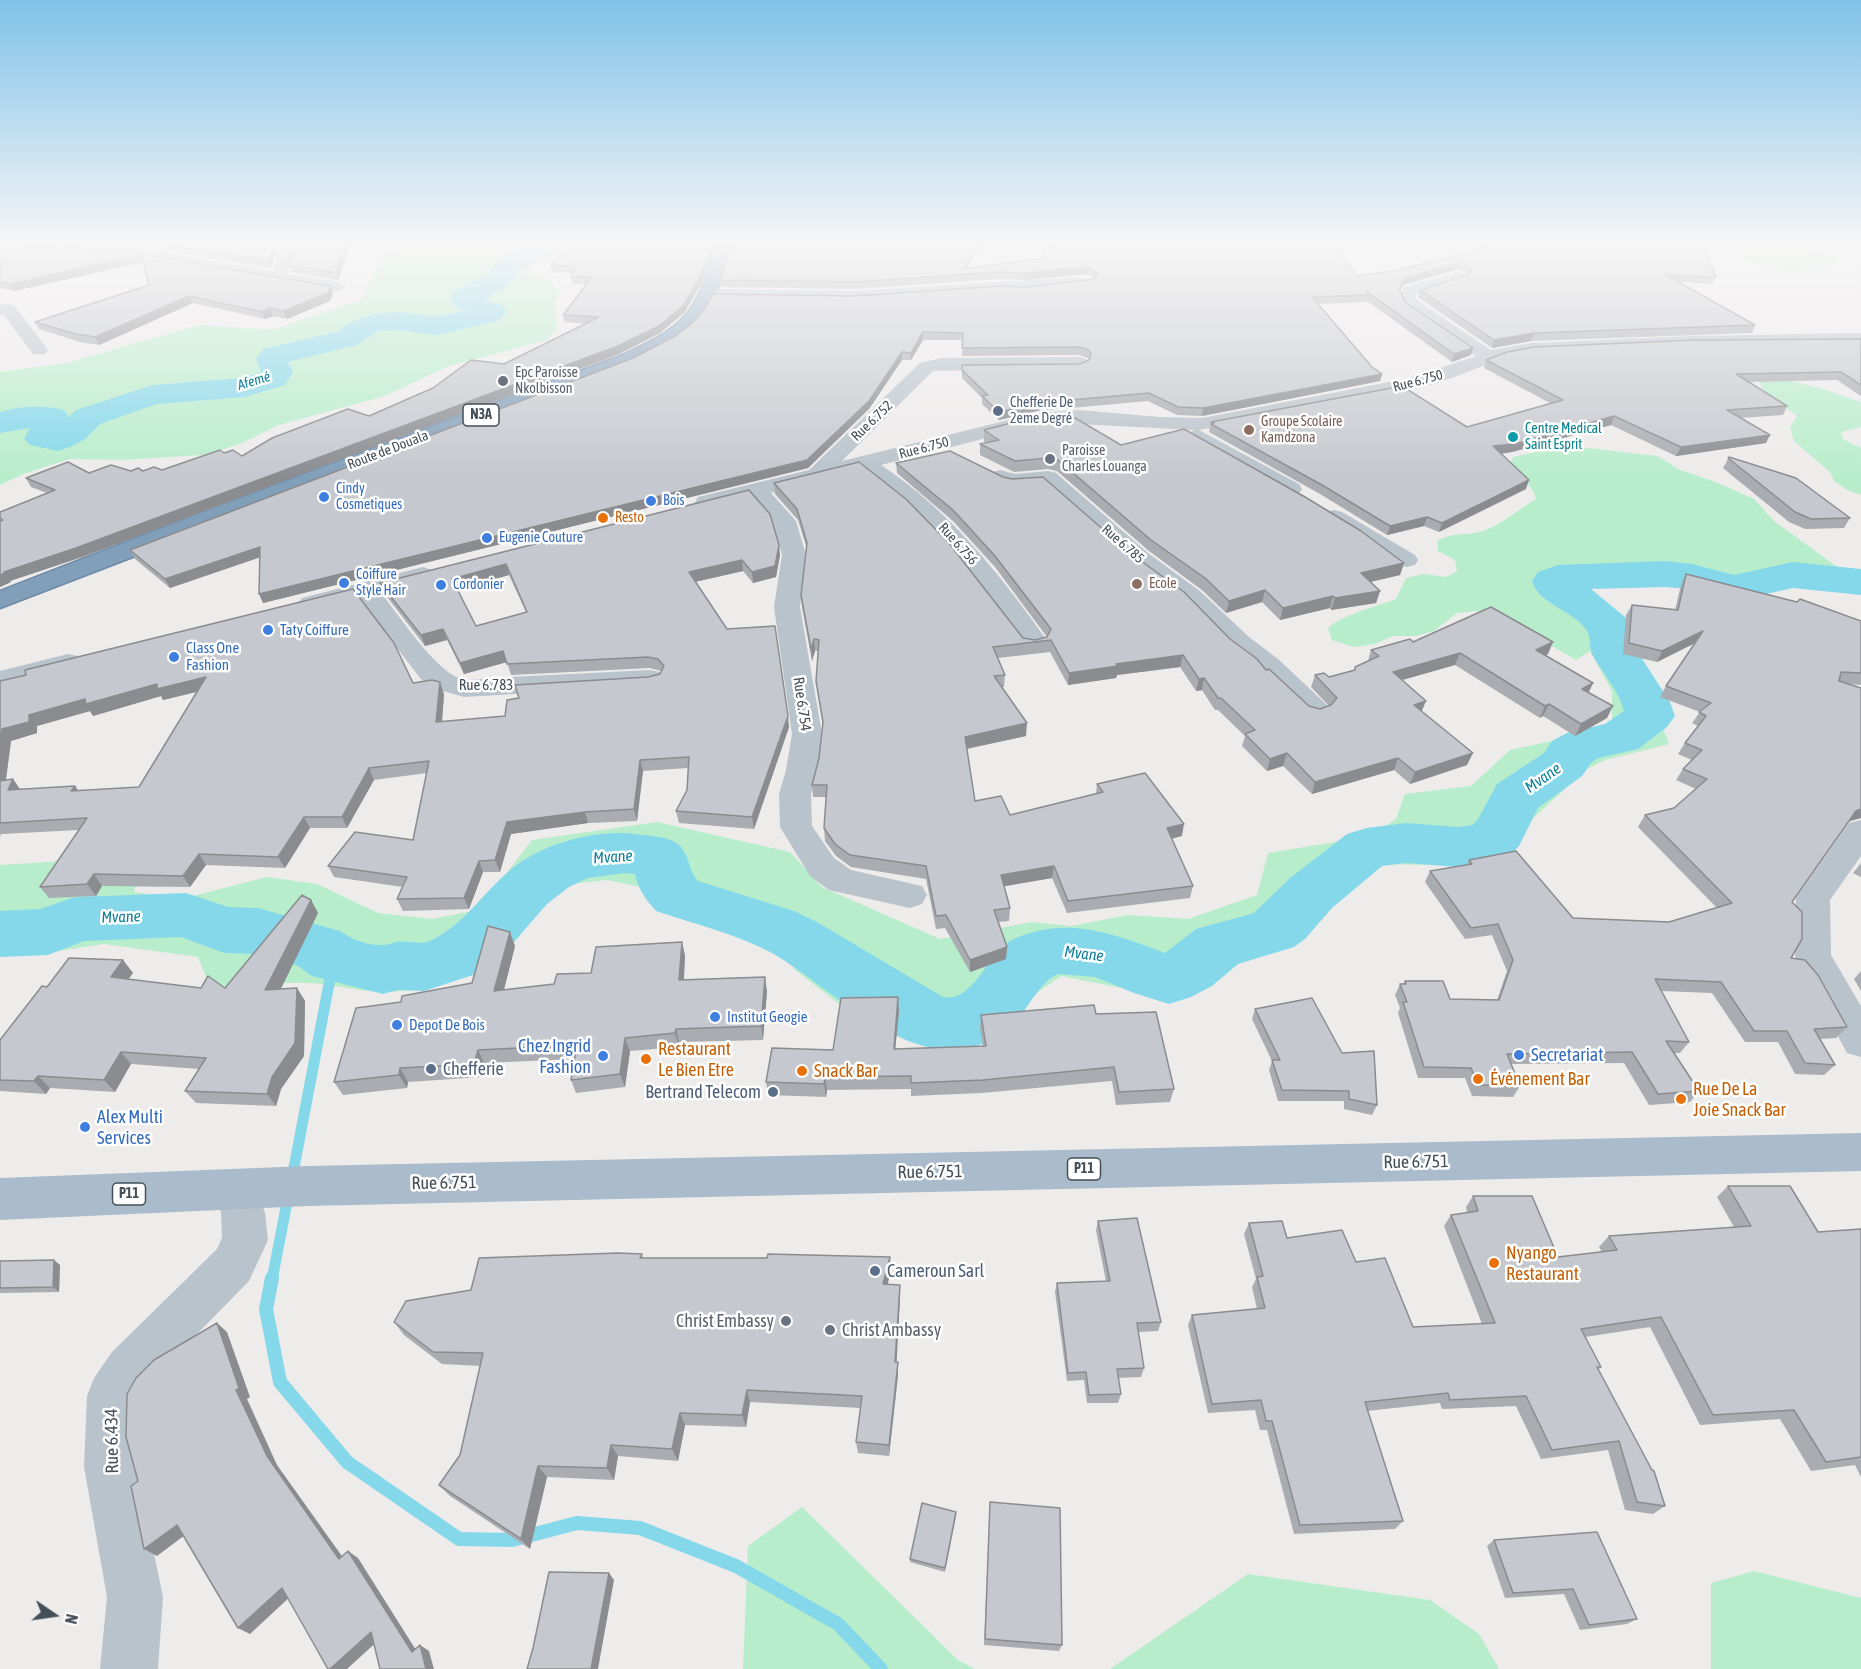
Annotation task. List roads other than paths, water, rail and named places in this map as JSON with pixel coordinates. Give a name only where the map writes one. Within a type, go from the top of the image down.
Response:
[{"type":"highway","name":"Route de Douala","points":[[0,600],[211,517],[627,360],[684,329],[690,322]]},
{"type":"main road","name":"Rue 6.751","points":[[0,1199],[308,1185],[1861,1152]]},
{"type":"street","points":[[18,322],[39,350]]},
{"type":"street","points":[[1437,322],[1488,357]]},
{"type":"street","name":"Rue 6.750","points":[[686,507],[1058,416],[1092,415],[1177,426],[1220,421],[1410,384],[1441,376],[1488,357],[1531,348],[1703,340],[1861,338]]},
{"type":"street","name":"Rue 6.752","points":[[817,474],[927,367],[941,364],[1079,363]]},
{"type":"street","points":[[1177,426],[1315,504],[1406,560]]},
{"type":"street","name":"Rue 6.785","points":[[937,445],[1011,481],[1048,478],[1139,558],[1192,597],[1316,710]]},
{"type":"street","name":"Rue 6.756","points":[[864,463],[913,498],[956,541],[997,591],[1034,642]]},
{"type":"street","name":"Rue 6.754","points":[[755,489],[784,521],[794,555],[787,607],[807,734],[802,770],[795,794],[796,827],[822,867],[841,881],[910,895]]},
{"type":"street","points":[[286,610],[445,569]]},
{"type":"street","name":"Rue 6.783","points":[[365,590],[431,673],[446,683],[464,687],[491,687],[650,678]]},
{"type":"street","points":[[0,679],[90,657]]},
{"type":"street","points":[[1861,831],[1813,898],[1813,956],[1861,1041]]},
{"type":"street","name":"Rue 6.434","points":[[129,1669],[135,1597],[110,1467],[112,1396],[129,1369],[233,1265],[245,1240],[243,1213],[247,1189]]},
{"type":"waterway","name":"Afemé","points":[[0,423],[17,418],[52,417],[42,438],[58,440],[73,432],[88,417],[153,395],[245,387],[274,378],[277,372],[271,359],[274,356],[346,339],[368,325],[388,322]]},
{"type":"waterway","name":"Afemé","points":[[405,322],[436,326],[455,322]]},
{"type":"waterway","name":"Mvane","points":[[0,934],[48,932],[75,919],[186,915],[224,930],[258,931],[318,948],[334,959],[383,970],[397,966],[424,967],[454,957],[486,934],[526,889],[549,872],[577,859],[625,853],[657,857],[661,861],[666,884],[677,896],[773,927],[795,938],[905,1009],[932,1022],[947,1025],[971,1021],[985,1013],[1010,984],[1018,970],[1034,956],[1059,950],[1083,951],[1105,955],[1169,979],[1190,969],[1218,946],[1273,931],[1284,923],[1311,893],[1367,848],[1406,843],[1458,847],[1488,843],[1499,832],[1516,797],[1564,764],[1570,753],[1585,744],[1620,738],[1650,716],[1646,702],[1632,677],[1614,652],[1609,627],[1582,603],[1554,585],[1553,581],[1558,578],[1665,574],[1692,577],[1734,588],[1793,575],[1861,582]]},
{"type":"waterway","points":[[332,969],[334,959]]},
{"type":"waterway","points":[[292,1178],[332,968]]},
{"type":"waterway","points":[[272,1280],[288,1197]]},
{"type":"waterway","points":[[272,1278],[266,1309],[280,1382],[347,1462],[459,1539],[512,1540],[577,1523],[640,1528],[736,1566],[838,1624],[881,1669]]},
{"type":"place","name":"Epc Paroisse Nkolbisson","points":[[503,381]]},
{"type":"place","name":"Chefferie De 2eme Degré","points":[[998,411]]},
{"type":"place","name":"Groupe Scolaire Kamdzona","points":[[1249,430]]},
{"type":"place","name":"Centre Medical Saint Esprit","points":[[1513,437]]},
{"type":"place","name":"Paroisse Charles Louanga","points":[[1050,459]]},
{"type":"place","name":"Cindy Cosmetiques","points":[[324,497]]},
{"type":"place","name":"Bois","points":[[651,501]]},
{"type":"place","name":"Resto","points":[[603,518]]},
{"type":"place","name":"Eugenie Couture","points":[[487,538]]},
{"type":"place","name":"Coiffure Style Hair","points":[[344,583]]},
{"type":"place","name":"Ecole","points":[[1137,584]]},
{"type":"place","name":"Cordonier","points":[[441,585]]},
{"type":"place","name":"Taty Coiffure","points":[[268,630]]},
{"type":"place","name":"Class One Fashion","points":[[174,657]]},
{"type":"place","name":"Institut Geogie","points":[[715,1017]]},
{"type":"place","name":"Depot De Bois","points":[[397,1025]]},
{"type":"place","name":"Secretariat","points":[[1519,1055]]},
{"type":"place","name":"Chez Ingrid Fashion","points":[[603,1056]]},
{"type":"place","name":"Restaurant Le Bien Etre","points":[[646,1059]]},
{"type":"place","name":"Chefferie","points":[[431,1069]]},
{"type":"place","name":"Snack Bar","points":[[802,1071]]},
{"type":"place","name":"Événement Bar","points":[[1478,1079]]},
{"type":"place","name":"Bertrand Telecom","points":[[773,1092]]},
{"type":"place","name":"Rue De La Joie Snack Bar","points":[[1681,1099]]},
{"type":"place","name":"Alex Multi Services","points":[[85,1127]]},
{"type":"place","name":"Nyango Restaurant","points":[[1494,1263]]},
{"type":"place","name":"Cameroun Sarl","points":[[875,1271]]},
{"type":"place","name":"Christ Embassy","points":[[786,1321]]},
{"type":"place","name":"Christ Ambassy","points":[[830,1330]]}]
